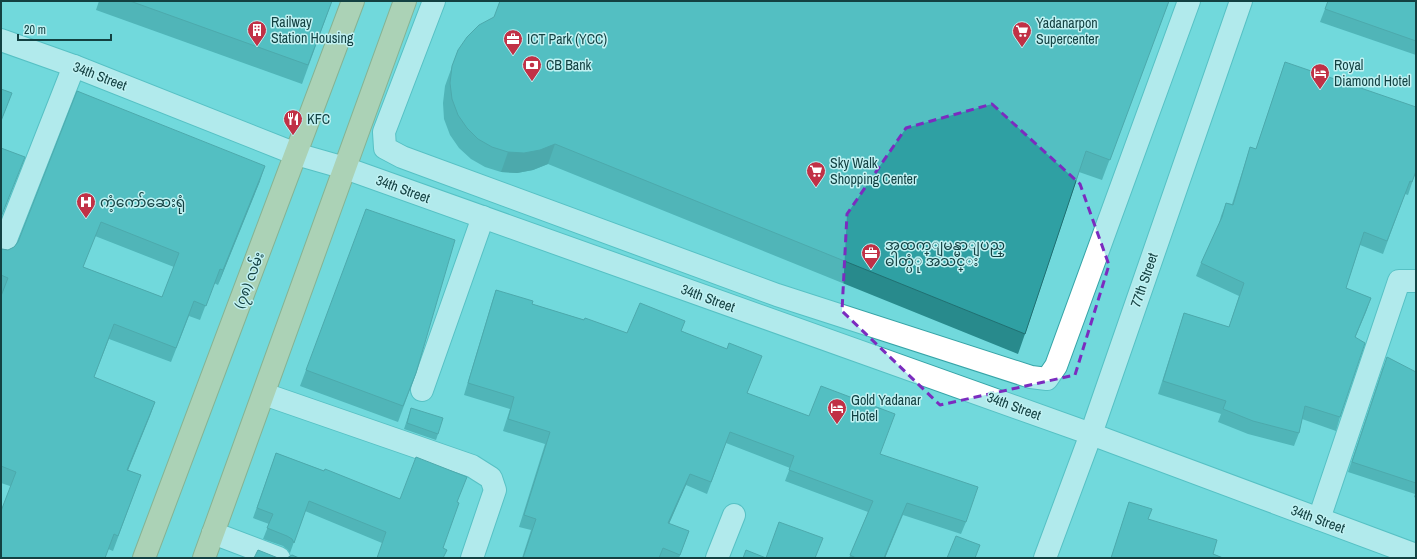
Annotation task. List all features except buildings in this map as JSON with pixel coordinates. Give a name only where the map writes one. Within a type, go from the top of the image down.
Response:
[{"type":"main road","name":"(၇၈) လမ်း","points":[[144,558],[352,1]]},
{"type":"main road","points":[[204,558],[406,1]]},
{"type":"street","points":[[434,1],[384,132],[385,148],[402,157],[777,295],[1031,377],[1047,379],[1056,366],[1189,1]]},
{"type":"street","name":"77th Street","points":[[1045,558],[1091,434],[1241,1]]},
{"type":"street","name":"34th Street","points":[[1,40],[74,66],[296,154],[345,168],[1091,434],[1416,555]]},
{"type":"street","points":[[1,252],[74,66]]},
{"type":"street","points":[[422,390],[483,217]]},
{"type":"street","points":[[1319,519],[1399,281],[1416,281]]},
{"type":"street","points":[[753,314],[777,295]]},
{"type":"street","points":[[264,394],[472,466],[491,478],[495,490],[472,558]]},
{"type":"street","points":[[717,558],[734,515]]},
{"type":"street","points":[[214,533],[279,558]]},
{"type":"highlighted area","points":[[992,104],[1080,184],[1109,265],[1075,375],[940,405],[842,311],[847,214],[906,128]]},
{"type":"place","name":"Railway Station Housing","points":[[257,47]]},
{"type":"place","name":"Yadanarpon Supercenter","points":[[1022,48]]},
{"type":"place","name":"ICT Park (YCC)","points":[[513,56]]},
{"type":"place","name":"CB Bank","points":[[532,82]]},
{"type":"place","name":"Royal Diamond Hotel","points":[[1320,90]]},
{"type":"place","name":"KFC","points":[[293,136]]},
{"type":"place","name":"Sky Walk Shopping Center","points":[[816,188]]},
{"type":"place","name":"ကံ့ကော်ဆေးရုံ","points":[[86,219]]},
{"type":"place","name":"အထက္ျမန္မာျပည္ ဓါတ္ပံု အသင္း","points":[[871,270]]},
{"type":"place","name":"Gold Yadanar Hotel","points":[[837,425]]}]
